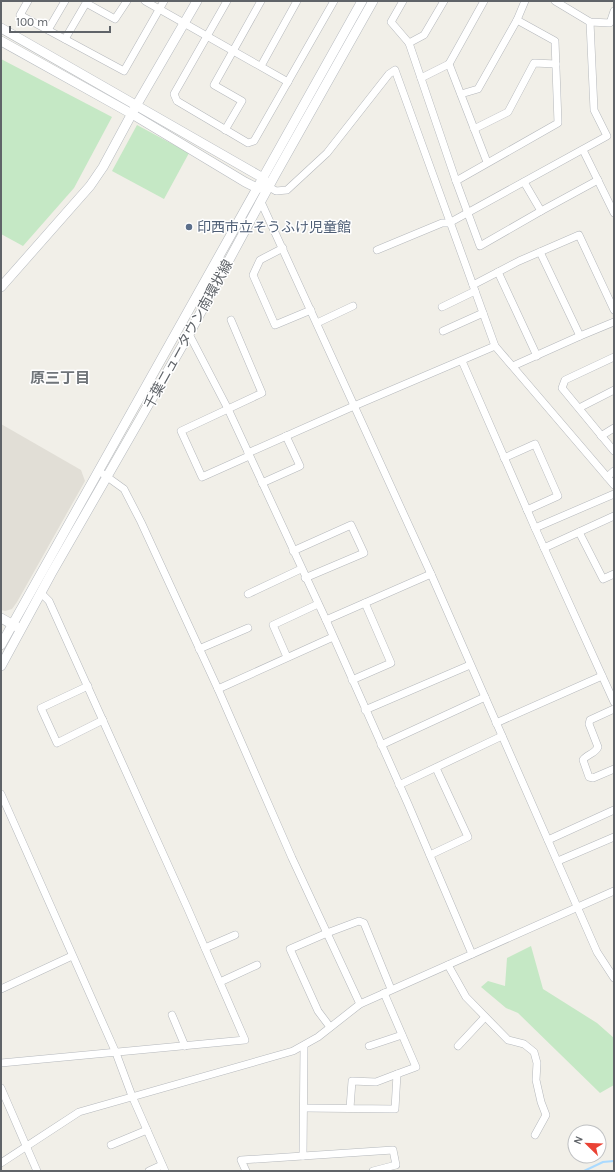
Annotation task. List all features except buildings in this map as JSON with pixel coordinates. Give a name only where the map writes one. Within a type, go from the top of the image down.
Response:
[{"type":"main road","points":[[1,287],[90,186],[103,168],[181,22],[197,1]]},
{"type":"main road","name":"千葉ニュータウン南環状線","points":[[1,666],[22,630],[103,474],[262,178],[362,1]]},
{"type":"main road","name":"千葉ニュータウン南環状線","points":[[1,645],[189,334],[269,187],[374,1]]},
{"type":"main road","points":[[1,28],[257,188],[269,187]]},
{"type":"main road","points":[[1,41],[262,178],[269,187]]},
{"type":"main road","points":[[1,618],[22,630]]},
{"type":"street","points":[[28,1],[20,15],[124,70],[164,1]]},
{"type":"street","points":[[48,30],[65,1]]},
{"type":"street","points":[[64,39],[86,3],[115,20],[127,1]]},
{"type":"street","points":[[145,1],[288,82]]},
{"type":"street","points":[[227,1],[174,94],[177,102],[248,143],[254,141],[334,1]]},
{"type":"street","points":[[225,130],[242,101],[214,85],[261,1]]},
{"type":"street","points":[[261,66],[297,1]]},
{"type":"street","points":[[403,1],[391,22],[409,43],[480,246],[541,210],[598,180]]},
{"type":"street","points":[[409,43],[424,35],[444,1]]},
{"type":"street","points":[[420,78],[449,64],[484,1]]},
{"type":"street","points":[[461,94],[478,89],[517,20],[525,1]]},
{"type":"street","points":[[555,1],[590,22],[610,23],[614,11]]},
{"type":"street","points":[[456,180],[558,123],[555,41],[517,20]]},
{"type":"street","points":[[377,250],[468,213],[608,136],[594,110],[590,22]]},
{"type":"street","points":[[474,129],[508,112],[534,63],[556,64]]},
{"type":"street","points":[[449,64],[487,162]]},
{"type":"street","points":[[269,187],[276,191],[287,190],[327,153],[389,74],[395,70],[495,346],[614,485]]},
{"type":"street","points":[[583,150],[614,212]]},
{"type":"street","points":[[524,182],[541,210]]},
{"type":"street","points":[[261,202],[431,574],[597,952],[614,978]]},
{"type":"street","points":[[442,308],[498,272],[579,235],[614,310]]},
{"type":"street","points":[[283,248],[260,260],[253,275],[275,325],[311,310]]},
{"type":"street","points":[[540,252],[580,336]]},
{"type":"street","points":[[498,272],[537,356]]},
{"type":"street","points":[[317,323],[353,306]]},
{"type":"street","points":[[443,331],[483,313]]},
{"type":"street","points":[[231,320],[262,393],[181,431],[202,477],[286,436],[495,346]]},
{"type":"street","points":[[513,366],[614,322]]},
{"type":"street","points":[[189,334],[228,409],[305,578],[326,620],[472,954]]},
{"type":"street","points":[[614,357],[565,380],[562,388],[614,452]]},
{"type":"street","points":[[462,361],[602,676],[612,691],[614,702]]},
{"type":"street","points":[[579,408],[614,390]]},
{"type":"street","points":[[601,436],[614,428]]},
{"type":"street","points":[[262,483],[300,466],[286,436]]},
{"type":"street","points":[[504,458],[535,444],[558,496],[527,510]]},
{"type":"street","points":[[607,477],[614,471]]},
{"type":"street","points":[[103,474],[124,489],[218,689],[292,858],[360,1004]]},
{"type":"street","points":[[535,528],[614,494]]},
{"type":"street","points":[[544,548],[614,516]]},
{"type":"street","points":[[293,551],[351,525],[364,553],[305,578]]},
{"type":"street","points":[[580,532],[602,579],[614,574]]},
{"type":"street","points":[[248,594],[301,569]]},
{"type":"street","points":[[326,620],[431,574]]},
{"type":"street","points":[[1,1063],[245,1040],[88,686],[49,601],[41,593]]},
{"type":"street","points":[[352,680],[391,663],[365,603]]},
{"type":"street","points":[[287,657],[273,625],[318,604]]},
{"type":"street","points":[[199,649],[248,628]]},
{"type":"street","points":[[218,689],[333,637]]},
{"type":"street","points":[[365,710],[470,665]]},
{"type":"street","points":[[496,723],[602,676]]},
{"type":"street","points":[[88,686],[41,708],[57,743],[103,720]]},
{"type":"street","points":[[381,744],[484,697]]},
{"type":"street","points":[[614,709],[590,720],[588,724],[598,747],[596,751],[582,760],[589,777],[594,778],[614,769]]},
{"type":"street","points":[[399,785],[502,736]]},
{"type":"street","points":[[430,855],[468,837],[436,768]]},
{"type":"street","points":[[1,794],[116,1053],[132,1096],[163,1168],[149,1171]]},
{"type":"street","points":[[548,840],[614,810]]},
{"type":"street","points":[[558,861],[614,837]]},
{"type":"street","points":[[1,1163],[79,1112],[293,1051],[318,1037],[360,1004],[614,891]]},
{"type":"street","points":[[330,1027],[318,1010],[290,950],[327,933],[359,921],[364,923],[402,1035],[416,1067],[376,1082],[352,1081],[350,1108]]},
{"type":"street","points":[[205,948],[235,935]]},
{"type":"street","points":[[1,989],[72,956]]},
{"type":"street","points":[[220,982],[257,965]]},
{"type":"street","points":[[448,965],[466,997],[508,1040],[524,1044],[534,1052],[537,1063],[536,1080],[541,1102],[546,1115],[535,1135]]},
{"type":"street","points":[[172,1015],[185,1046]]},
{"type":"street","points":[[458,1046],[486,1017]]},
{"type":"street","points":[[369,1046],[402,1035]]},
{"type":"street","points":[[303,1156],[304,1046]]},
{"type":"street","points":[[304,1108],[395,1109],[397,1074]]},
{"type":"street","points":[[1,1088],[37,1171]]},
{"type":"street","points":[[112,1145],[146,1130]]},
{"type":"street","points":[[246,1171],[241,1160],[393,1150],[396,1165],[373,1171]]},
{"type":"shaded area","points":[[1,424],[81,470],[85,481],[17,602],[12,609],[5,611],[1,610]]},
{"type":"green space","points":[[1,59],[112,117],[74,188],[23,246],[1,234]]},
{"type":"green space","points":[[137,125],[189,153],[164,199],[112,171]]},
{"type":"green space","points":[[531,946],[543,989],[597,1023],[614,1038],[614,1085],[600,1093],[518,1013],[506,1008],[481,987],[488,981],[505,986],[507,958]]},
{"type":"waterway","points":[[584,1171],[603,1162],[614,1161]]},
{"type":"place","name":"印西市立そうふけ児童館","points":[[189,227]]},
{"type":"district","name":"原三丁目","points":[[60,378]]}]
